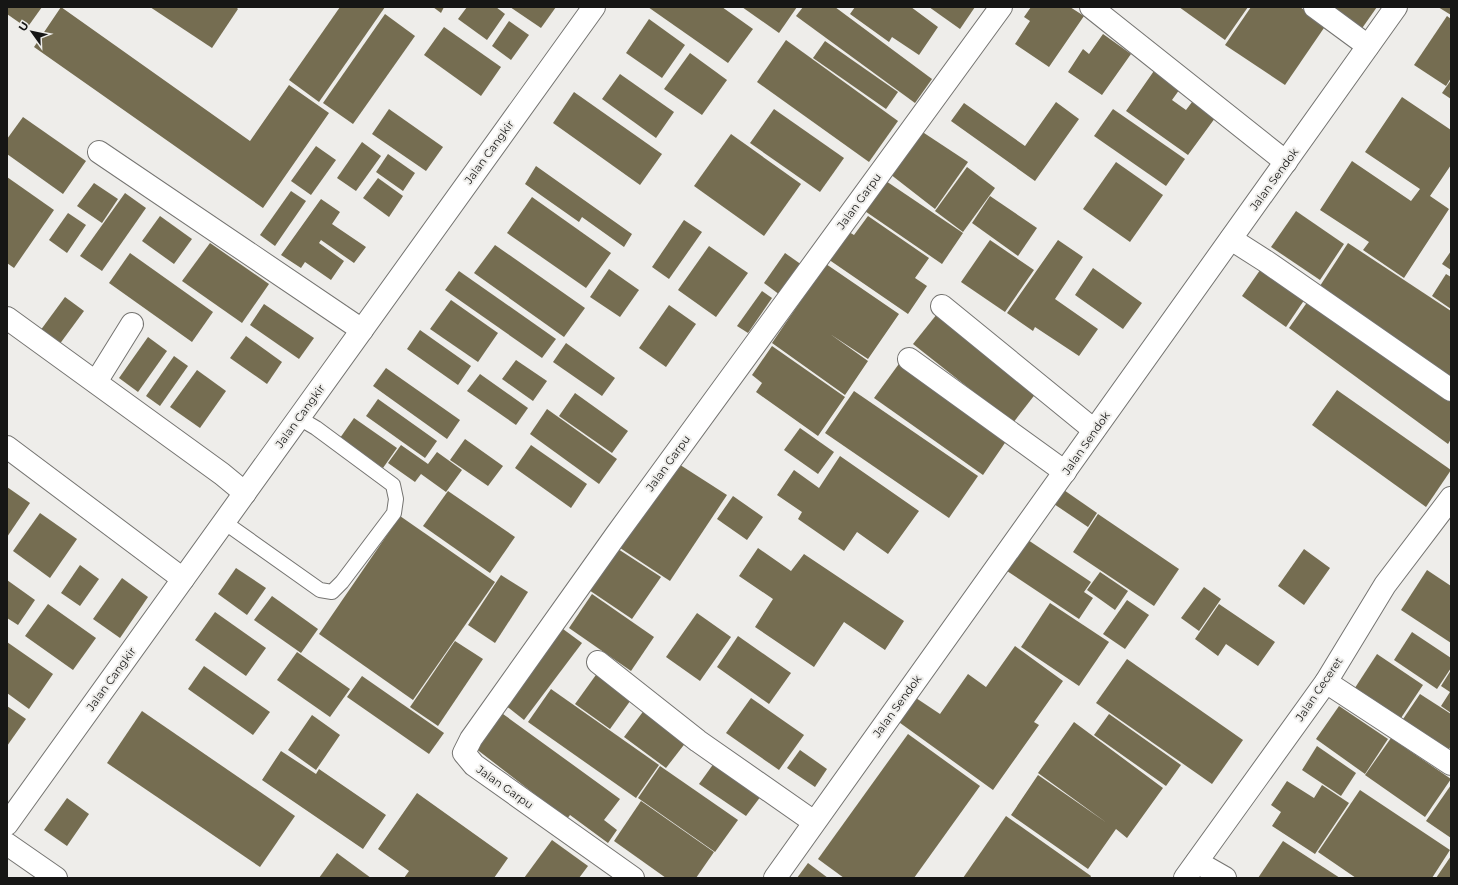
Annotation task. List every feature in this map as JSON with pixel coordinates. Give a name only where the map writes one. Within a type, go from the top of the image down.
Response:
[{"type":"street","name":"Jalan Cangkir","points":[[7,824],[594,7]]},
{"type":"street","name":"Jalan Garpu","points":[[633,878],[474,765],[464,753],[470,739],[616,534],[1001,7]]},
{"type":"street","points":[[1091,7],[1286,162]]},
{"type":"street","points":[[1315,7],[1368,46]]},
{"type":"street","name":"Jalan Sendok","points":[[775,878],[1396,7]]},
{"type":"street","points":[[100,152],[362,330]]},
{"type":"street","points":[[1231,239],[1268,262],[1451,390]]},
{"type":"street","points":[[942,306],[1094,430]]},
{"type":"street","points":[[7,318],[222,474],[245,493]]},
{"type":"street","points":[[96,382],[132,324]]},
{"type":"street","points":[[909,359],[1065,472]]},
{"type":"street","points":[[7,447],[183,579]]},
{"type":"street","name":"Jalan Ceceret","points":[[1191,870],[1326,682],[1385,585],[1451,498]]},
{"type":"street","points":[[598,662],[698,742],[814,822]]},
{"type":"street","points":[[1326,682],[1451,764]]},
{"type":"street","points":[[7,844],[56,878]]},
{"type":"street","points":[[1191,870],[1225,878]]},
{"type":"lane","points":[[224,522],[320,590],[332,592],[342,582],[394,513],[396,499],[393,485],[316,428],[299,418]]},
{"type":"building","points":[[7,7],[42,7],[27,28],[7,14]]},
{"type":"building","points":[[61,7],[250,141],[289,85],[329,113],[263,208],[34,47]]},
{"type":"building","points":[[150,7],[236,7],[238,9],[212,48]]},
{"type":"building","points":[[340,7],[385,7],[319,102],[289,80]]},
{"type":"building","points":[[433,7],[444,7],[441,13]]},
{"type":"building","points":[[467,7],[496,7],[505,14],[487,40],[458,19]]},
{"type":"building","points":[[510,7],[556,7],[541,28]]},
{"type":"building","points":[[648,7],[722,7],[753,29],[728,63]]},
{"type":"building","points":[[742,7],[797,7],[779,33]]},
{"type":"building","points":[[803,7],[835,7],[932,79],[915,103],[796,16]]},
{"type":"building","points":[[855,7],[911,7],[938,27],[919,55],[892,37],[889,42],[850,14]]},
{"type":"building","points":[[929,7],[975,7],[960,29]]},
{"type":"building","points":[[1031,7],[1070,7],[1084,16],[1049,67],[1015,44],[1030,21],[1024,17]]},
{"type":"building","points":[[1179,7],[1248,7],[1225,40]]},
{"type":"building","points":[[1251,7],[1300,7],[1326,25],[1285,85],[1225,45]]},
{"type":"building","points":[[1320,7],[1377,7],[1358,34]]},
{"type":"building","points":[[1438,7],[1451,7],[1451,15]]},
{"type":"building","points":[[385,14],[415,36],[353,124],[323,103]]},
{"type":"building","points":[[1447,16],[1451,19],[1451,78],[1446,86],[1414,65]]},
{"type":"building","points":[[649,19],[685,45],[662,78],[626,53]]},
{"type":"building","points":[[509,21],[529,35],[511,60],[492,46]]},
{"type":"building","points":[[444,27],[501,67],[481,96],[424,55]]},
{"type":"building","points":[[1103,34],[1131,54],[1102,95],[1068,72],[1083,49],[1089,54]]},
{"type":"building","points":[[786,40],[898,121],[869,162],[757,82]]},
{"type":"building","points":[[825,41],[898,92],[886,109],[813,58]]},
{"type":"building","points":[[690,53],[727,80],[702,115],[664,89]]},
{"type":"building","points":[[1156,68],[1182,86],[1172,100],[1186,110],[1195,98],[1218,114],[1188,155],[1126,111]]},
{"type":"building","points":[[620,74],[674,112],[656,138],[602,99]]},
{"type":"building","points":[[1451,80],[1451,99],[1442,93]]},
{"type":"building","points":[[574,92],[662,154],[640,185],[553,123]]},
{"type":"building","points":[[1402,97],[1451,130],[1451,165],[1430,196],[1449,209],[1404,278],[1363,250],[1369,242],[1320,210],[1352,161],[1411,201],[1420,189],[1365,152]]},
{"type":"building","points":[[1056,102],[1079,119],[1035,181],[951,121],[964,103],[1025,146]]},
{"type":"building","points":[[389,109],[443,147],[426,171],[372,134]]},
{"type":"building","points":[[774,109],[844,158],[820,192],[750,143]]},
{"type":"building","points":[[1113,109],[1185,159],[1166,186],[1094,136]]},
{"type":"building","points":[[23,117],[86,161],[63,194],[7,154],[7,139]]},
{"type":"building","points":[[921,131],[968,162],[935,209],[890,174]]},
{"type":"building","points":[[731,134],[801,184],[764,236],[694,186]]},
{"type":"building","points":[[362,142],[381,156],[356,191],[337,178]]},
{"type":"building","points":[[316,146],[336,160],[311,195],[291,181]]},
{"type":"building","points":[[388,154],[415,173],[403,191],[376,172]]},
{"type":"building","points":[[1116,162],[1163,195],[1130,242],[1083,209]]},
{"type":"building","points":[[536,166],[632,234],[624,247],[582,217],[579,222],[525,184]]},
{"type":"building","points":[[967,167],[995,188],[963,232],[935,211]]},
{"type":"building","points":[[7,177],[54,210],[14,268],[7,263]]},
{"type":"building","points":[[880,177],[963,233],[942,264],[859,207]]},
{"type":"building","points":[[378,178],[403,196],[389,217],[363,198]]},
{"type":"building","points":[[94,183],[118,199],[102,223],[77,206]]},
{"type":"building","points":[[291,191],[306,201],[275,246],[260,235]]},
{"type":"building","points":[[125,193],[146,208],[102,271],[80,256]]},
{"type":"building","points":[[990,196],[1037,228],[1018,256],[972,223]]},
{"type":"building","points":[[532,197],[611,253],[586,288],[507,233]]},
{"type":"building","points":[[321,199],[340,212],[332,224],[366,247],[354,263],[321,240],[319,243],[344,261],[331,280],[305,262],[301,268],[281,255]]},
{"type":"building","points":[[1296,211],[1344,244],[1320,280],[1271,247]]},
{"type":"building","points":[[68,213],[86,225],[67,253],[49,240]]},
{"type":"building","points":[[160,216],[192,239],[174,264],[142,241]]},
{"type":"building","points":[[868,216],[929,258],[915,278],[927,286],[908,314],[825,257],[844,229],[854,235]]},
{"type":"building","points":[[684,220],[702,232],[669,279],[652,267]]},
{"type":"building","points":[[990,240],[1034,270],[1005,312],[961,282]]},
{"type":"building","points":[[1058,240],[1083,257],[1055,299],[1098,329],[1079,356],[1035,327],[1033,331],[1007,313]]},
{"type":"building","points":[[210,243],[269,284],[242,323],[182,281]]},
{"type":"building","points":[[1348,243],[1451,311],[1451,378],[1318,289]]},
{"type":"building","points":[[495,245],[585,308],[564,337],[474,273]]},
{"type":"building","points":[[709,246],[748,273],[716,317],[678,290]]},
{"type":"building","points":[[1451,251],[1451,270],[1442,264]]},
{"type":"building","points":[[130,253],[213,312],[192,342],[109,283]]},
{"type":"building","points":[[785,253],[802,265],[780,295],[764,283]]},
{"type":"building","points":[[1265,263],[1309,293],[1286,327],[1242,296]]},
{"type":"building","points":[[826,264],[899,314],[868,359],[830,334],[868,361],[845,395],[772,343]]},
{"type":"building","points":[[1093,268],[1142,303],[1123,329],[1075,295]]},
{"type":"building","points":[[609,269],[639,290],[620,317],[590,297]]},
{"type":"building","points":[[459,271],[556,339],[542,358],[445,290]]},
{"type":"building","points":[[1446,274],[1451,277],[1451,309],[1432,296]]},
{"type":"building","points":[[762,291],[772,298],[748,333],[737,326]]},
{"type":"building","points":[[1313,294],[1451,395],[1451,439],[1448,444],[1289,328]]},
{"type":"building","points":[[65,297],[84,311],[59,345],[40,331]]},
{"type":"building","points":[[451,300],[498,333],[478,362],[430,329]]},
{"type":"building","points":[[264,304],[314,338],[299,359],[250,325]]},
{"type":"building","points":[[669,305],[696,324],[666,367],[639,348]]},
{"type":"building","points":[[941,309],[1040,388],[1013,423],[913,344]]},
{"type":"building","points":[[420,330],[471,366],[458,385],[407,349]]},
{"type":"building","points":[[246,336],[282,362],[267,384],[230,358]]},
{"type":"building","points":[[148,337],[167,351],[138,392],[119,378]]},
{"type":"building","points":[[566,343],[615,378],[602,396],[553,362]]},
{"type":"building","points":[[772,346],[845,397],[818,436],[756,392],[762,383],[752,375]]},
{"type":"building","points":[[174,356],[188,366],[160,406],[146,396]]},
{"type":"building","points":[[516,360],[547,381],[533,401],[502,379]]},
{"type":"building","points":[[901,361],[1009,437],[983,475],[874,398]]},
{"type":"building","points":[[386,368],[460,420],[447,439],[373,386]]},
{"type":"building","points":[[197,370],[226,391],[200,428],[170,407]]},
{"type":"building","points":[[480,374],[528,408],[516,425],[467,391]]},
{"type":"building","points":[[1337,390],[1451,470],[1426,507],[1312,425]]},
{"type":"building","points":[[854,391],[978,476],[949,518],[825,433]]},
{"type":"building","points":[[575,393],[628,431],[612,453],[559,416]]},
{"type":"building","points":[[378,399],[437,441],[425,458],[366,416]]},
{"type":"building","points":[[547,409],[617,459],[599,484],[530,434]]},
{"type":"building","points":[[354,418],[397,448],[383,468],[340,438]]},
{"type":"building","points":[[800,428],[834,452],[818,474],[784,450]]},
{"type":"building","points":[[465,439],[503,466],[488,486],[450,460]]},
{"type":"building","points":[[401,445],[428,464],[437,452],[462,470],[446,492],[421,474],[415,482],[388,463]]},
{"type":"building","points":[[531,445],[587,484],[571,508],[515,468]]},
{"type":"building","points":[[840,456],[919,511],[888,554],[857,532],[844,551],[798,519],[802,512],[777,495],[794,470],[819,488]]},
{"type":"building","points":[[674,461],[727,495],[670,581],[617,546]]},
{"type":"building","points":[[7,487],[30,503],[7,537]]},
{"type":"building","points":[[1061,488],[1097,513],[1088,527],[1051,502]]},
{"type":"building","points":[[448,491],[515,537],[490,573],[423,526]]},
{"type":"building","points":[[733,496],[763,517],[747,540],[717,519]]},
{"type":"building","points":[[40,513],[77,539],[50,578],[13,551]]},
{"type":"building","points":[[1098,514],[1179,569],[1154,606],[1073,552]]},
{"type":"building","points":[[400,516],[495,582],[413,700],[319,634]]},
{"type":"building","points":[[1025,538],[1091,582],[1084,592],[1093,598],[1079,619],[1004,569]]},
{"type":"building","points":[[758,548],[791,571],[804,554],[904,621],[885,650],[844,622],[814,667],[755,627],[773,599],[739,576]]},
{"type":"building","points":[[618,549],[661,577],[632,619],[589,590]]},
{"type":"building","points":[[1304,549],[1330,568],[1304,605],[1278,586]]},
{"type":"building","points":[[80,565],[99,579],[80,606],[61,593]]},
{"type":"building","points":[[236,568],[266,588],[247,615],[218,594]]},
{"type":"building","points":[[1427,570],[1451,586],[1451,643],[1401,610]]},
{"type":"building","points":[[1100,572],[1128,591],[1115,610],[1087,590]]},
{"type":"building","points":[[501,575],[528,592],[495,643],[468,625]]},
{"type":"building","points":[[122,578],[148,597],[120,638],[93,619]]},
{"type":"building","points":[[7,580],[35,600],[18,625],[7,618]]},
{"type":"building","points":[[1204,587],[1221,599],[1199,631],[1181,618]]},
{"type":"building","points":[[592,594],[654,637],[631,671],[569,628]]},
{"type":"building","points":[[272,596],[318,629],[301,653],[254,620]]},
{"type":"building","points":[[1127,600],[1149,615],[1125,649],[1103,634]]},
{"type":"building","points":[[1050,603],[1109,642],[1079,686],[1021,647]]},
{"type":"building","points":[[48,604],[96,638],[73,670],[25,636]]},
{"type":"building","points":[[1219,604],[1275,642],[1258,666],[1226,644],[1218,656],[1195,639]]},
{"type":"building","points":[[215,612],[266,648],[246,676],[195,640]]},
{"type":"building","points":[[697,613],[731,637],[700,681],[666,657]]},
{"type":"building","points":[[563,629],[582,643],[524,720],[505,705]]},
{"type":"building","points":[[1412,632],[1451,658],[1451,668],[1437,689],[1394,660]]},
{"type":"building","points":[[738,636],[791,673],[769,704],[717,667]]},
{"type":"building","points":[[455,641],[483,659],[438,726],[410,707]]},
{"type":"building","points":[[7,642],[53,674],[29,709],[7,693]]},
{"type":"building","points":[[1015,646],[1063,681],[1034,722],[1039,725],[993,790],[896,720],[913,696],[940,714],[968,674],[986,687]]},
{"type":"building","points":[[297,652],[350,689],[330,717],[277,680]]},
{"type":"building","points":[[1377,654],[1423,685],[1397,724],[1351,694]]},
{"type":"building","points":[[1127,659],[1243,740],[1212,784],[1096,703]]},
{"type":"building","points":[[204,666],[270,712],[253,735],[188,689]]},
{"type":"building","points":[[1451,670],[1451,713],[1441,706],[1450,692],[1441,686]]},
{"type":"building","points":[[598,672],[633,697],[610,729],[575,704]]},
{"type":"building","points":[[362,676],[444,733],[429,754],[347,697]]},
{"type":"building","points":[[551,689],[659,765],[636,798],[528,722]]},
{"type":"building","points":[[1420,694],[1451,714],[1451,746],[1445,755],[1399,725]]},
{"type":"building","points":[[751,698],[804,735],[779,770],[726,733]]},
{"type":"building","points":[[7,706],[26,719],[7,746]]},
{"type":"building","points":[[1339,706],[1388,739],[1365,774],[1316,739]]},
{"type":"building","points":[[645,709],[690,737],[666,768],[624,737]]},
{"type":"building","points":[[142,711],[295,816],[260,867],[107,763]]},
{"type":"building","points":[[503,714],[620,799],[604,820],[617,830],[608,843],[570,815],[567,819],[475,748]]},
{"type":"building","points":[[1109,714],[1181,765],[1166,786],[1094,735]]},
{"type":"building","points":[[312,715],[340,735],[316,770],[288,750]]},
{"type":"building","points":[[1074,722],[1163,788],[1127,838],[1116,829],[1088,869],[1011,815],[1038,775],[1107,823],[1038,773]]},
{"type":"building","points":[[908,734],[980,786],[914,878],[844,878],[818,859]]},
{"type":"building","points":[[1391,738],[1451,779],[1425,817],[1365,775]]},
{"type":"building","points":[[1317,746],[1356,773],[1341,796],[1302,770]]},
{"type":"building","points":[[800,750],[827,769],[815,787],[787,768]]},
{"type":"building","points":[[281,751],[316,774],[319,769],[386,815],[363,849],[262,780]]},
{"type":"building","points":[[717,759],[764,792],[746,816],[699,784]]},
{"type":"building","points":[[660,766],[738,820],[715,852],[638,798]]},
{"type":"building","points":[[1287,781],[1314,798],[1322,785],[1349,803],[1315,854],[1272,826],[1281,812],[1271,805]]},
{"type":"building","points":[[1451,785],[1451,838],[1426,821]]},
{"type":"building","points":[[1360,790],[1450,850],[1432,878],[1356,878],[1318,852]]},
{"type":"building","points":[[417,793],[508,858],[494,878],[404,878],[409,871],[378,849]]},
{"type":"building","points":[[67,798],[89,814],[67,846],[44,830]]},
{"type":"building","points":[[641,801],[714,852],[696,878],[666,878],[614,841]]},
{"type":"building","points":[[1006,816],[1091,876],[1090,878],[963,878]]},
{"type":"building","points":[[552,840],[588,866],[579,878],[524,878]]},
{"type":"building","points":[[1283,841],[1340,878],[1258,878]]},
{"type":"building","points":[[337,853],[371,878],[319,878]]},
{"type":"building","points":[[1451,856],[1451,878],[1436,878]]},
{"type":"building","points":[[808,863],[828,878],[797,878]]}]
